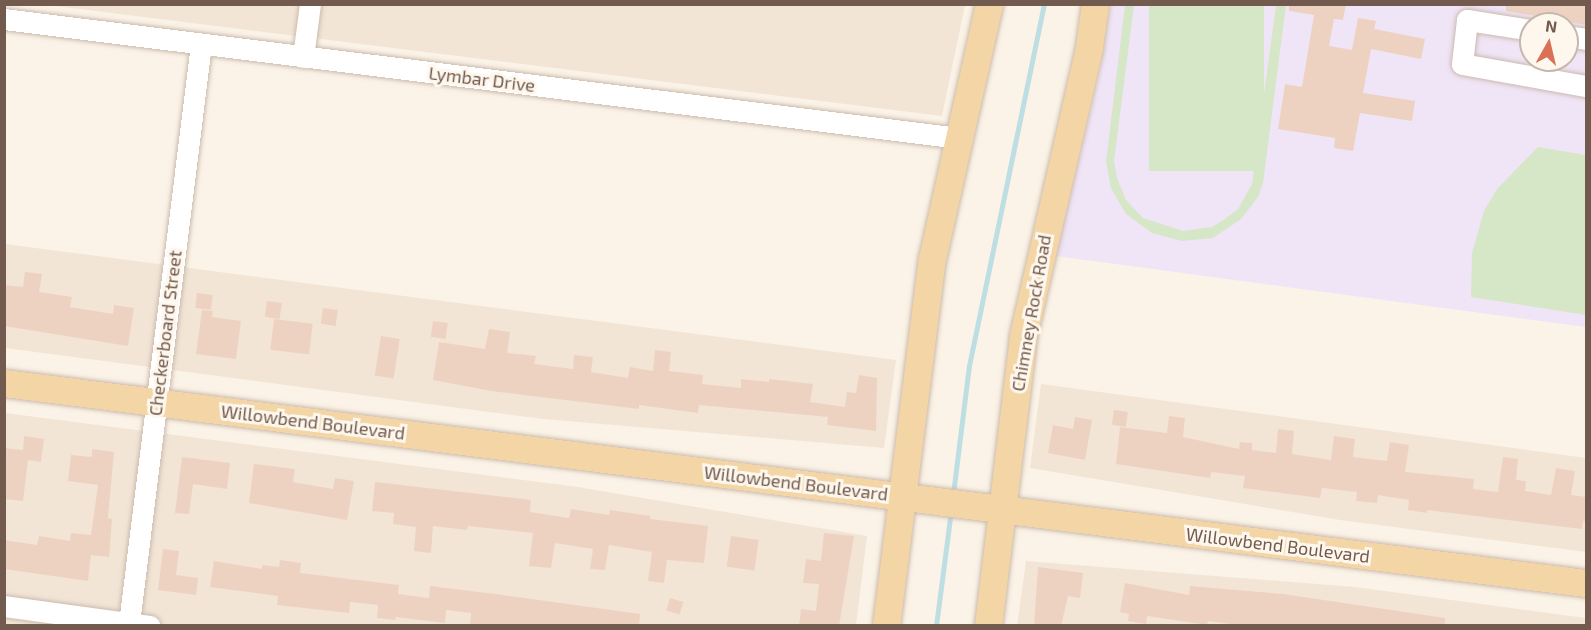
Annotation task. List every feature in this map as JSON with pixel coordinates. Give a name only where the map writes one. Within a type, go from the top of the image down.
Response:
[{"type":"main road","points":[[886,626],[914,498],[932,259],[989,4]]},
{"type":"main road","name":"Chimney Rock Road","points":[[988,626],[988,509],[1023,336],[1089,46],[1095,4]]},
{"type":"main road","name":"Willowbend Boulevard","points":[[4,383],[1587,584]]},
{"type":"street","points":[[303,57],[310,4]]},
{"type":"street","points":[[1519,27],[1468,12],[1462,64],[1587,86]]},
{"type":"street","name":"Lymbar Drive","points":[[4,19],[960,138]]},
{"type":"street","name":"Checkerboard Street","points":[[129,623],[201,44]]},
{"type":"street","points":[[4,606],[150,626]]},
{"type":"shaded area","points":[[47,5],[965,5],[942,116]]},
{"type":"shaded area","points":[[1111,5],[1586,5],[1586,327],[1056,256],[1100,72]]},
{"type":"shaded area","points":[[5,244],[896,360],[884,448],[543,419],[5,348]]},
{"type":"shaded area","points":[[1041,384],[1586,458],[1586,552],[1340,520],[1030,468]]},
{"type":"shaded area","points":[[5,413],[578,487],[867,536],[856,625],[5,626]]},
{"type":"shaded area","points":[[1026,561],[1355,587],[1586,618],[1586,626],[1017,626]]},
{"type":"green space","points":[[1149,4],[1264,4],[1264,171],[1149,171]]},
{"type":"green space","points":[[1125,5],[1134,5],[1114,161],[1117,178],[1126,200],[1143,218],[1183,231],[1212,227],[1225,219],[1238,209],[1252,184],[1276,5],[1286,5],[1263,183],[1258,197],[1241,219],[1213,238],[1182,241],[1152,233],[1126,214],[1111,188],[1106,162]]},
{"type":"green space","points":[[1538,147],[1586,155],[1586,315],[1471,297],[1472,253],[1484,211],[1497,189]]},
{"type":"building","points":[[1289,4],[1346,4],[1343,20],[1334,19],[1329,46],[1352,50],[1358,18],[1376,21],[1374,29],[1425,39],[1421,59],[1371,49],[1363,93],[1415,101],[1412,121],[1360,113],[1353,151],[1334,148],[1335,138],[1278,129],[1285,84],[1302,87],[1314,15],[1289,11]]},
{"type":"building","points":[[1506,4],[1587,4],[1587,25],[1579,24],[1579,12],[1519,13],[1506,11]]},
{"type":"building","points":[[25,272],[42,274],[39,292],[72,297],[70,307],[113,314],[114,305],[134,308],[128,346],[4,326],[4,285],[23,287]]},
{"type":"building","points":[[197,293],[213,295],[211,310],[195,308]]},
{"type":"building","points":[[267,301],[282,303],[280,319],[265,317]]},
{"type":"building","points":[[323,308],[338,310],[336,326],[321,324]]},
{"type":"building","points":[[202,310],[213,311],[212,317],[241,321],[236,359],[196,354]]},
{"type":"building","points":[[274,319],[313,324],[309,355],[270,350]]},
{"type":"building","points":[[433,321],[448,323],[446,339],[431,337]]},
{"type":"building","points":[[489,329],[510,332],[507,353],[536,356],[534,364],[573,369],[574,355],[593,357],[591,372],[628,378],[630,367],[653,371],[655,350],[671,352],[669,371],[703,375],[702,384],[741,388],[741,379],[769,382],[769,379],[813,384],[810,402],[845,407],[847,392],[856,393],[859,375],[877,378],[876,431],[827,425],[828,417],[699,405],[698,413],[639,405],[639,409],[491,391],[433,380],[439,342],[485,349]]},
{"type":"building","points":[[381,336],[400,339],[394,378],[375,376]]},
{"type":"building","points":[[1114,410],[1128,412],[1126,427],[1112,425]]},
{"type":"building","points":[[1169,416],[1185,418],[1183,437],[1239,449],[1240,442],[1252,443],[1252,450],[1276,453],[1278,429],[1294,431],[1292,454],[1331,460],[1334,436],[1355,439],[1353,457],[1387,461],[1390,442],[1409,445],[1405,472],[1474,479],[1473,489],[1498,492],[1503,457],[1518,459],[1516,480],[1526,481],[1525,491],[1551,495],[1556,468],[1575,471],[1571,495],[1587,497],[1587,522],[1583,521],[1582,529],[1427,510],[1427,513],[1408,510],[1409,500],[1378,495],[1377,503],[1356,501],[1357,492],[1322,488],[1320,498],[1243,488],[1245,476],[1211,472],[1210,478],[1116,464],[1120,427],[1167,433]]},
{"type":"building","points":[[1075,417],[1092,420],[1085,460],[1048,453],[1053,425],[1073,429]]},
{"type":"building","points":[[24,436],[44,439],[41,462],[28,460],[23,501],[4,499],[4,448],[23,450]]},
{"type":"building","points":[[92,449],[114,452],[108,518],[112,519],[109,557],[91,555],[88,581],[4,569],[4,540],[37,545],[39,536],[70,541],[71,533],[91,535],[98,485],[68,481],[71,455],[92,457]]},
{"type":"building","points":[[182,457],[230,463],[227,489],[193,484],[189,514],[175,513]]},
{"type":"building","points":[[254,464],[295,469],[293,482],[333,489],[335,478],[354,481],[347,520],[249,503]]},
{"type":"building","points":[[375,482],[531,500],[530,512],[569,518],[571,509],[609,515],[610,510],[650,516],[650,519],[708,526],[704,563],[667,560],[664,583],[648,581],[652,552],[609,545],[605,570],[590,569],[593,549],[555,543],[551,568],[529,566],[533,533],[468,526],[467,530],[433,526],[431,553],[414,551],[416,527],[393,524],[394,513],[372,511]]},
{"type":"building","points":[[824,533],[854,536],[839,626],[799,626],[801,609],[816,611],[819,584],[803,583],[806,559],[821,561]]},
{"type":"building","points":[[731,536],[759,540],[754,571],[727,567]]},
{"type":"building","points":[[163,549],[179,551],[176,575],[198,578],[196,595],[158,590]]},
{"type":"building","points":[[280,560],[301,563],[300,573],[399,585],[398,594],[429,598],[430,586],[495,594],[640,614],[639,626],[470,626],[471,613],[446,610],[445,623],[396,617],[395,620],[377,618],[378,605],[350,602],[349,613],[277,605],[278,596],[210,587],[214,561],[262,569],[262,565],[279,567]]},
{"type":"building","points":[[1038,567],[1083,573],[1080,598],[1068,596],[1061,626],[1034,626]]},
{"type":"building","points":[[1125,583],[1189,595],[1190,586],[1283,594],[1445,618],[1445,626],[1246,626],[1208,621],[1207,625],[1147,616],[1146,624],[1128,621],[1129,614],[1120,612]]},
{"type":"building","points":[[670,598],[683,602],[680,615],[666,610]]},
{"type":"waterway","points":[[953,494],[969,366],[1044,4]]},
{"type":"waterway","points":[[936,626],[951,511]]}]
